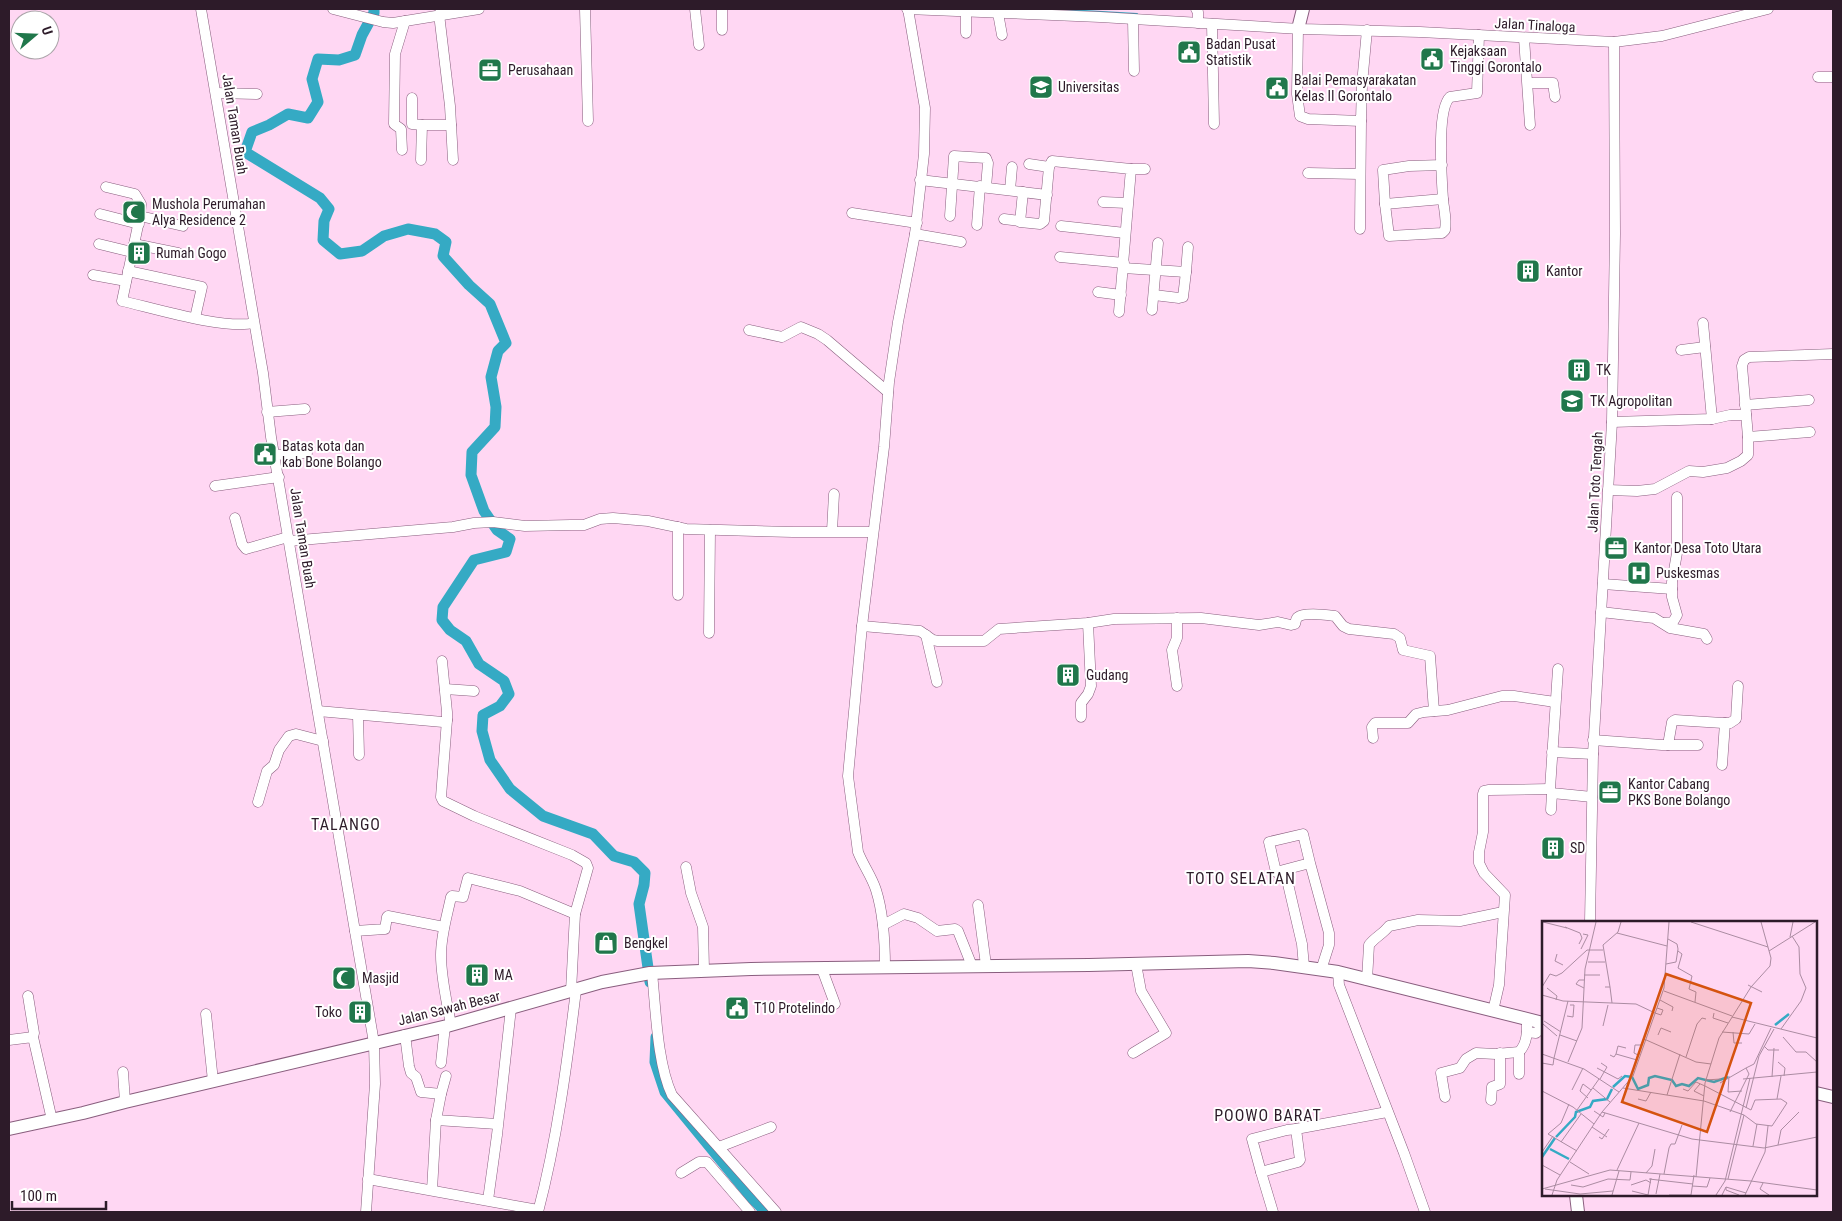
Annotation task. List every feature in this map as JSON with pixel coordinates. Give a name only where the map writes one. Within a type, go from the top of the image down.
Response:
[{"type":"main road","points":[[1298,29],[1302,9]]},
{"type":"main road","name":"Jalan Sawah Besar","points":[[9,1129],[448,1026],[618,978],[651,973],[704,970],[1248,961],[1338,972],[1493,1011],[1527,1025],[1542,1023]]},
{"type":"main road","points":[[1817,1093],[1833,1097]]},
{"type":"main road","points":[[1570,1196],[1572,1212]]},
{"type":"main road","points":[[1576,1196],[1578,1212]]},
{"type":"street","name":"Jalan Taman Buah","points":[[201,9],[288,539],[374,1042],[375,1084],[366,1212]]},
{"type":"street","points":[[333,9],[383,22],[405,21],[478,9]]},
{"type":"street","points":[[585,9],[588,121]]},
{"type":"street","points":[[695,9],[698,45]]},
{"type":"street","points":[[722,9],[722,30]]},
{"type":"street","points":[[885,968],[883,925],[876,890],[861,862],[858,852],[848,776],[872,532],[884,447],[888,392],[898,322],[916,228],[924,154],[925,108],[907,9]]},
{"type":"street","name":"Jalan Tinaloga","points":[[907,9],[966,10],[998,13],[1100,12],[1133,20],[1197,17],[1212,24],[1614,42],[1662,36],[1745,12],[1768,9]]},
{"type":"street","points":[[966,10],[966,33]]},
{"type":"street","points":[[998,13],[1002,35]]},
{"type":"street","points":[[439,14],[453,160]]},
{"type":"street","points":[[1133,20],[1134,71]]},
{"type":"street","points":[[402,150],[401,129],[394,124],[395,54],[405,21]]},
{"type":"street","points":[[1212,24],[1214,124]]},
{"type":"street","points":[[1298,29],[1297,94],[1300,116],[1308,119],[1360,120]]},
{"type":"street","points":[[1360,229],[1360,120],[1367,30]]},
{"type":"street","points":[[1442,164],[1385,169],[1383,173],[1389,236],[1442,233],[1445,230],[1441,139],[1446,102],[1454,96],[1477,93],[1479,35]]},
{"type":"street","points":[[1524,38],[1530,126]]},
{"type":"street","name":"Jalan Toto Tengah","points":[[1590,921],[1592,754],[1611,464],[1614,42]]},
{"type":"street","points":[[1818,77],[1833,78]]},
{"type":"street","points":[[1528,83],[1553,83],[1555,97]]},
{"type":"street","points":[[216,93],[257,94]]},
{"type":"street","points":[[412,98],[412,124],[451,125]]},
{"type":"street","points":[[421,160],[422,125]]},
{"type":"street","points":[[950,216],[954,156],[984,157],[988,163],[977,225]]},
{"type":"street","points":[[1004,219],[1043,223],[1050,167],[1053,161],[1145,170]]},
{"type":"street","points":[[1029,164],[1050,167]]},
{"type":"street","points":[[1010,190],[1012,167]]},
{"type":"street","points":[[1119,312],[1131,169]]},
{"type":"street","points":[[1308,173],[1360,174]]},
{"type":"street","points":[[920,180],[1047,195]]},
{"type":"street","points":[[106,187],[135,194],[141,204],[140,220],[122,301],[195,318],[220,322],[254,323]]},
{"type":"street","points":[[1020,221],[1023,192]]},
{"type":"street","points":[[1385,204],[1443,199]]},
{"type":"street","points":[[1103,202],[1127,202]]},
{"type":"street","points":[[852,213],[916,228],[961,242]]},
{"type":"street","points":[[100,214],[183,226]]},
{"type":"street","points":[[1061,226],[1126,233]]},
{"type":"street","points":[[1152,310],[1158,243]]},
{"type":"street","points":[[99,244],[178,253]]},
{"type":"street","points":[[1154,295],[1183,297],[1188,246]]},
{"type":"street","points":[[1060,257],[1156,270],[1186,272]]},
{"type":"street","points":[[93,275],[127,276],[202,287],[195,318]]},
{"type":"street","points":[[1098,292],[1121,295]]},
{"type":"street","points":[[1703,323],[1712,418]]},
{"type":"street","points":[[749,330],[782,338],[801,327],[818,334],[888,392]]},
{"type":"street","points":[[1681,350],[1705,347]]},
{"type":"street","points":[[1608,490],[1637,491],[1655,489],[1689,472],[1727,468],[1747,457],[1748,436],[1742,366],[1744,360],[1747,358],[1833,354]]},
{"type":"street","points":[[1612,422],[1712,418],[1746,410],[1809,400]]},
{"type":"street","points":[[268,412],[305,409]]},
{"type":"street","points":[[1748,436],[1810,432]]},
{"type":"street","points":[[274,455],[307,453]]},
{"type":"street","points":[[215,486],[279,477]]},
{"type":"street","points":[[832,531],[834,494]]},
{"type":"street","points":[[1663,623],[1673,622],[1677,615],[1672,589],[1672,575],[1677,553],[1677,497]]},
{"type":"street","points":[[235,518],[242,544],[246,549],[288,539],[453,527],[474,523],[493,522],[552,526],[584,525],[600,519],[612,518],[710,530],[872,532]]},
{"type":"street","points":[[678,527],[678,595]]},
{"type":"street","points":[[709,633],[710,530]]},
{"type":"street","points":[[1603,584],[1672,589]]},
{"type":"street","points":[[1601,612],[1654,618],[1670,628],[1704,634],[1707,639]]},
{"type":"street","points":[[862,626],[920,631],[933,640],[980,642],[999,629],[1114,620],[1216,618],[1259,625],[1278,622],[1291,625],[1295,624],[1299,616],[1319,614],[1335,616],[1342,626],[1349,629],[1394,634],[1400,638],[1403,650],[1430,656],[1434,711]]},
{"type":"street","points":[[1177,618],[1177,638],[1172,650],[1177,686]]},
{"type":"street","points":[[1081,717],[1081,702],[1088,694],[1091,686],[1088,623]]},
{"type":"street","points":[[926,634],[937,682]]},
{"type":"street","points":[[368,1179],[488,1200],[538,1211],[545,1186],[568,1052],[573,991],[575,914],[588,868],[586,863],[572,855],[474,816],[441,800],[447,720],[442,661]]},
{"type":"street","points":[[1551,810],[1552,752],[1558,669]]},
{"type":"street","points":[[1668,745],[1672,722],[1675,720],[1725,723],[1736,719],[1738,686]]},
{"type":"street","points":[[445,689],[474,691]]},
{"type":"street","points":[[1374,738],[1372,727],[1375,723],[1408,723],[1416,714],[1448,710],[1502,696],[1555,702]]},
{"type":"street","points":[[318,711],[440,723],[447,720]]},
{"type":"street","points":[[358,715],[360,755]]},
{"type":"street","points":[[1722,765],[1725,723]]},
{"type":"street","points":[[258,802],[267,771],[274,765],[280,750],[290,736],[296,734],[323,741]]},
{"type":"street","points":[[1593,740],[1698,745]]},
{"type":"street","points":[[1552,752],[1592,754]]},
{"type":"street","points":[[1493,1011],[1499,984],[1505,898],[1504,892],[1484,874],[1479,863],[1483,832],[1482,803],[1484,791],[1517,789],[1551,791],[1592,797]]},
{"type":"street","points":[[1310,863],[1277,873],[1268,844],[1270,841],[1303,834],[1329,933],[1329,945],[1321,970]]},
{"type":"street","points":[[686,866],[691,893],[704,932],[704,970]]},
{"type":"street","points":[[1285,871],[1302,944],[1304,967]]},
{"type":"street","points":[[442,1063],[448,1026],[441,955],[450,897],[463,897],[469,877],[520,891],[575,914]]},
{"type":"street","points":[[978,905],[986,965]]},
{"type":"street","points":[[1366,980],[1369,945],[1378,936],[1383,935],[1389,926],[1418,920],[1460,921],[1503,912]]},
{"type":"street","points":[[883,925],[904,914],[918,918],[937,931],[956,929],[972,966]]},
{"type":"street","points":[[355,931],[385,929],[388,916],[444,927]]},
{"type":"street","points":[[1133,1053],[1153,1043],[1166,1033],[1141,991],[1136,964]]},
{"type":"street","points":[[822,969],[835,1004]]},
{"type":"street","points":[[1338,972],[1339,985],[1404,1153],[1424,1212]]},
{"type":"street","points":[[651,973],[662,1057],[668,1086],[672,1095],[776,1212]]},
{"type":"street","points":[[28,996],[33,1037],[52,1120]]},
{"type":"street","points":[[488,1200],[510,1008]]},
{"type":"street","points":[[206,1014],[214,1080]]},
{"type":"street","points":[[1519,1074],[1519,1052],[1524,1045],[1527,1025]]},
{"type":"street","points":[[405,1036],[409,1066],[411,1073],[418,1081],[419,1091],[441,1094]]},
{"type":"street","points":[[9,1040],[33,1037]]},
{"type":"street","points":[[1445,1097],[1441,1073],[1460,1068],[1469,1056],[1476,1052],[1519,1052]]},
{"type":"street","points":[[1491,1100],[1492,1087],[1500,1084],[1500,1053]]},
{"type":"street","points":[[123,1072],[124,1102]]},
{"type":"street","points":[[432,1190],[436,1120],[446,1076]]},
{"type":"street","points":[[1273,1212],[1252,1139],[1288,1130],[1387,1112]]},
{"type":"street","points":[[436,1120],[497,1124]]},
{"type":"street","points":[[719,1147],[771,1127]]},
{"type":"street","points":[[1261,1172],[1300,1160],[1296,1129]]},
{"type":"street","points":[[681,1173],[699,1162],[707,1162],[750,1212]]},
{"type":"waterway","points":[[374,9],[374,13],[362,35],[355,55],[339,60],[318,59],[312,79],[318,102],[308,118],[288,114],[252,132],[245,152],[320,198],[329,209],[324,221],[323,240],[340,254],[362,251],[384,236],[408,229],[435,234],[446,242],[443,256],[469,285],[490,304],[506,343],[498,351],[491,377],[496,407],[495,427],[472,452],[471,475],[484,511],[497,530],[510,539],[506,552],[474,560],[443,607],[442,620],[450,630],[466,641],[479,664],[504,681],[509,694],[500,706],[483,715],[482,731],[490,760],[510,789],[543,816],[593,834],[614,856],[634,862],[645,873],[639,904],[650,982]]},
{"type":"waterway","points":[[1050,9],[1137,14]]},
{"type":"waterway","points":[[374,13],[378,16]]},
{"type":"waterway","points":[[656,1037],[655,1062],[665,1092],[751,1197],[766,1212]]},
{"type":"place","name":"Badan Pusat Statistik","points":[[1189,52]]},
{"type":"place","name":"Kejaksaan Tinggi Gorontalo","points":[[1432,59]]},
{"type":"place","name":"Perusahaan","points":[[490,70]]},
{"type":"place","name":"Universitas","points":[[1041,87]]},
{"type":"place","name":"Balai Pemasyarakatan Kelas II Gorontalo","points":[[1277,88]]},
{"type":"place","name":"Mushola Perumahan Alya Residence 2","points":[[134,212]]},
{"type":"place","name":"Rumah Gogo","points":[[139,253]]},
{"type":"place","name":"Kantor","points":[[1528,271]]},
{"type":"place","name":"TK","points":[[1579,370]]},
{"type":"place","name":"TK Agropolitan","points":[[1572,401]]},
{"type":"place","name":"Batas kota dan kab Bone Bolango","points":[[265,454]]},
{"type":"place","name":"Kantor Desa Toto Utara","points":[[1616,548]]},
{"type":"place","name":"Puskesmas","points":[[1639,573]]},
{"type":"place","name":"Gudang","points":[[1068,675]]},
{"type":"place","name":"Kantor Cabang PKS Bone Bolango","points":[[1610,792]]},
{"type":"place","name":"SD","points":[[1553,848]]},
{"type":"place","name":"Bengkel","points":[[606,943]]},
{"type":"place","name":"MA","points":[[477,975]]},
{"type":"place","name":"Masjid","points":[[344,978]]},
{"type":"place","name":"T10 Protelindo","points":[[737,1008]]},
{"type":"place","name":"Toko","points":[[360,1012]]},
{"type":"district","name":"TALANGO","points":[[346,824]]},
{"type":"district","name":"TOTO SELATAN","points":[[1241,878]]},
{"type":"district","name":"POOWO BARAT","points":[[1268,1115]]}]
